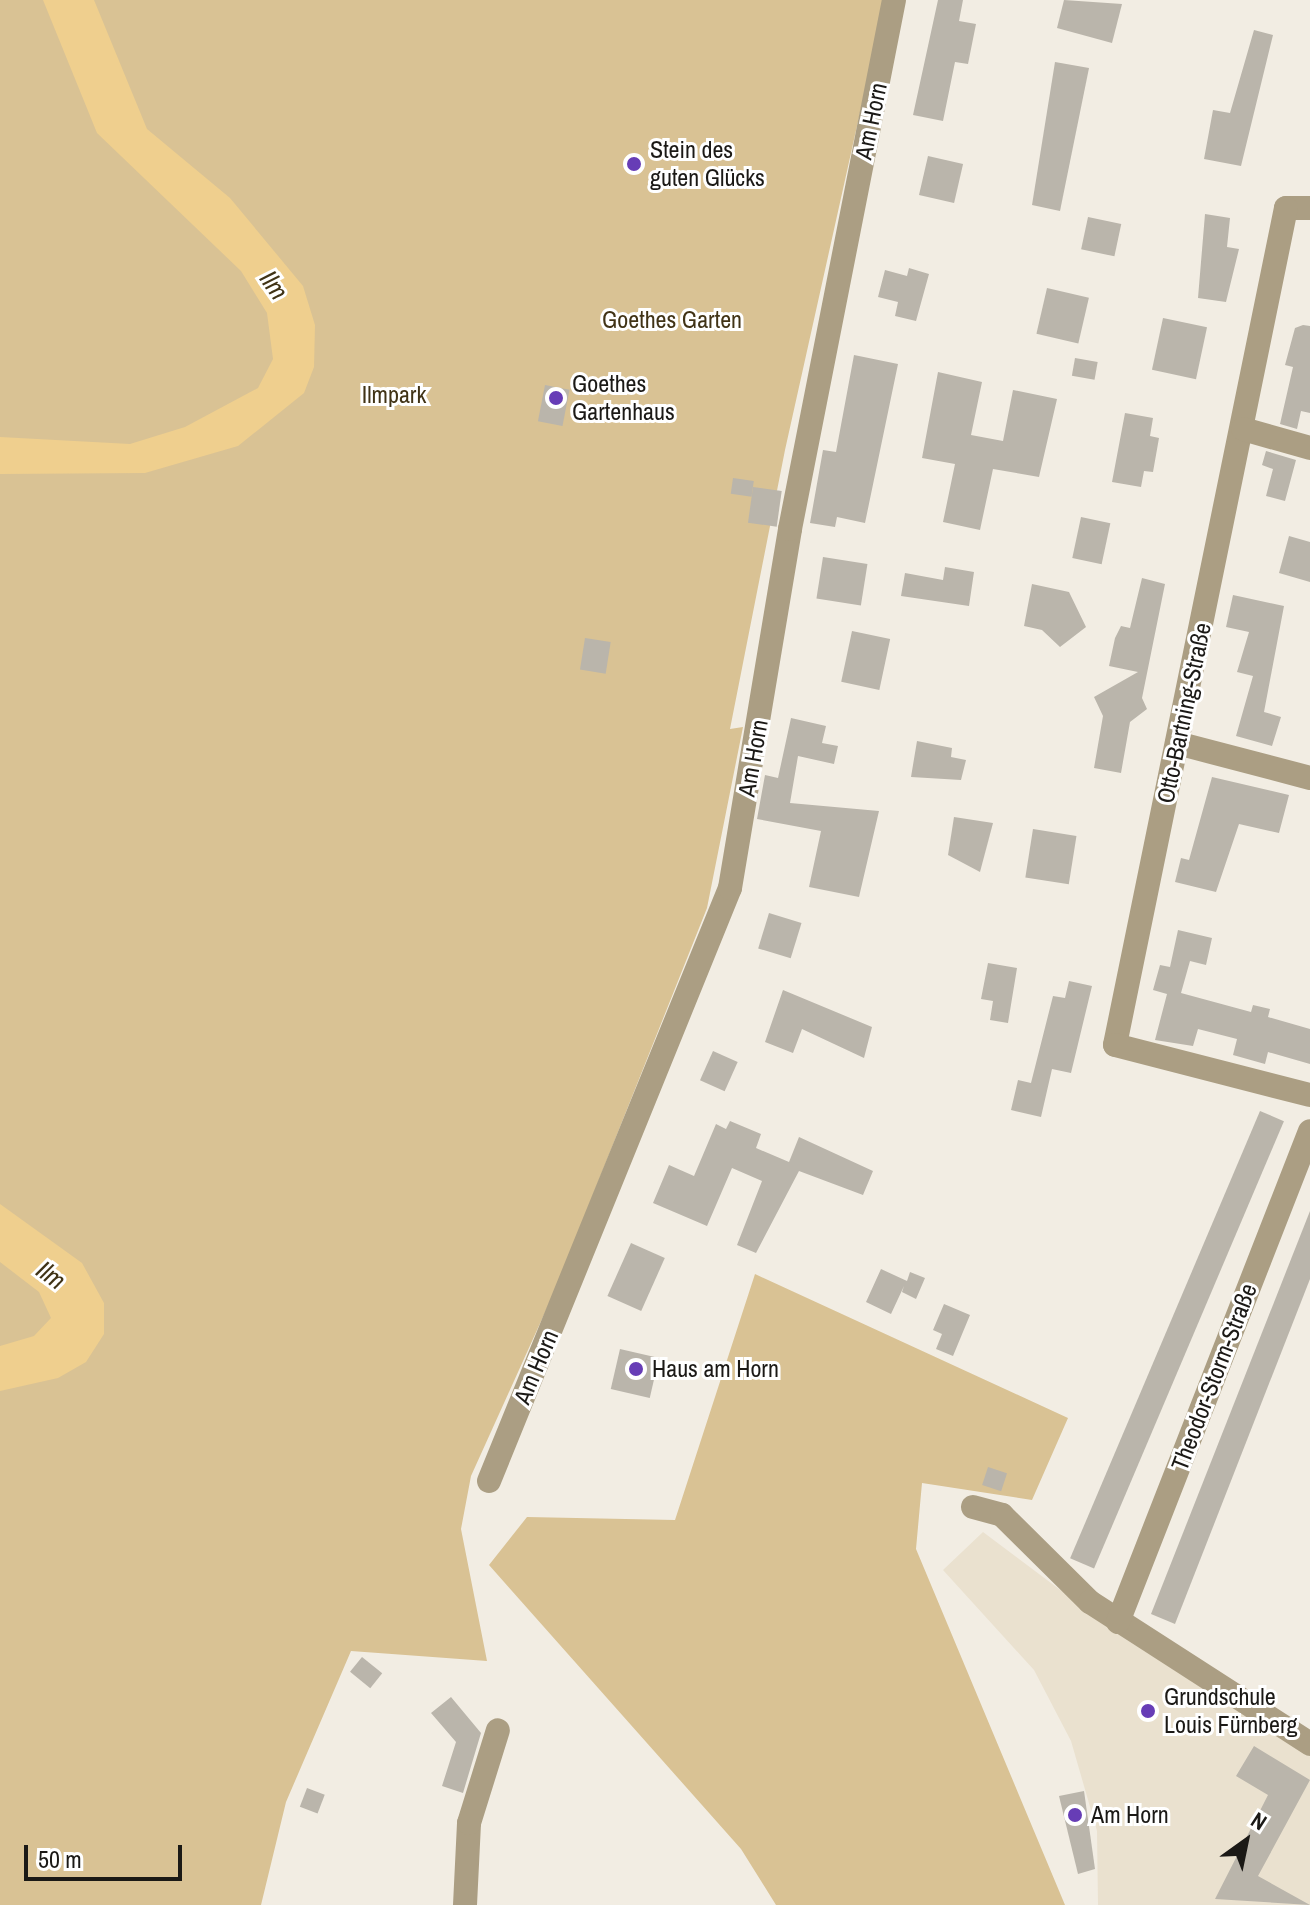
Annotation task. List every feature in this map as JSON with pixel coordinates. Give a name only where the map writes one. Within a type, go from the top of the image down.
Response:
[{"type":"street","name":"Am Horn","points":[[489,1481],[730,888],[790,529],[894,0]]},
{"type":"street","name":"Otto-Bartning-Straße","points":[[1310,208],[1286,208],[1115,1045],[1310,1095]]},
{"type":"street","points":[[1243,429],[1310,448]]},
{"type":"street","points":[[1177,743],[1310,778]]},
{"type":"street","name":"Theodor-Storm-Straße","points":[[1118,1622],[1310,1131]]},
{"type":"street","points":[[973,1507],[1002,1515],[1048,1567],[1118,1622],[1310,1744]]},
{"type":"street","points":[[465,1905],[469,1823],[498,1730]]},
{"type":"shaded area","name":"Grundschule Louis Fürnberg","points":[[983,1532],[1127,1640],[1310,1756],[1310,1905],[1098,1905],[1097,1831],[1071,1741],[1034,1670],[943,1570]]},
{"type":"green space","name":"Ilmpark","points":[[0,0],[885,0],[785,450],[730,729],[743,727],[707,908],[556,1288],[471,1476],[461,1529],[487,1661],[351,1651],[286,1802],[261,1905],[0,1905]]},
{"type":"green space","points":[[755,1274],[1068,1418],[1032,1500],[922,1483],[916,1549],[1065,1905],[776,1905],[741,1849],[489,1565],[527,1517],[675,1520]]},
{"type":"water","name":"Ilm","points":[[43,0],[94,0],[147,129],[230,198],[303,286],[315,325],[314,367],[304,393],[238,446],[145,473],[0,474],[0,437],[130,444],[185,427],[258,388],[273,359],[267,313],[241,271],[97,133]]},
{"type":"water","name":"Ilm","points":[[0,1204],[82,1263],[104,1303],[104,1334],[86,1362],[58,1378],[0,1391],[0,1346],[34,1336],[51,1318],[39,1292],[0,1262]]},
{"type":"building","points":[[938,0],[963,0],[959,21],[976,24],[968,64],[955,62],[943,121],[913,115]]},
{"type":"building","points":[[1064,0],[1122,4],[1112,43],[1057,28]]},
{"type":"building","points":[[1254,30],[1273,35],[1241,166],[1204,159],[1213,110],[1230,113]]},
{"type":"building","points":[[1055,62],[1089,68],[1060,211],[1032,205]]},
{"type":"building","points":[[928,156],[963,164],[954,203],[919,195]]},
{"type":"building","points":[[1205,214],[1230,218],[1227,247],[1239,249],[1226,302],[1198,298]]},
{"type":"building","points":[[1088,217],[1121,224],[1114,256],[1081,249]]},
{"type":"building","points":[[909,268],[929,274],[916,321],[895,316],[898,302],[878,297],[885,270],[907,276]]},
{"type":"building","points":[[1047,288],[1089,298],[1078,343],[1036,334]]},
{"type":"building","points":[[1163,318],[1207,327],[1196,379],[1152,370]]},
{"type":"building","points":[[1310,326],[1310,413],[1301,411],[1297,429],[1280,424],[1293,367],[1285,365],[1295,328]]},
{"type":"building","points":[[854,355],[898,364],[865,523],[837,517],[835,527],[810,523],[823,450],[836,452]]},
{"type":"building","points":[[1075,358],[1098,362],[1095,380],[1072,376]]},
{"type":"building","points":[[938,372],[982,382],[971,435],[1003,441],[1013,390],[1057,399],[1039,477],[993,469],[980,530],[943,522],[955,464],[922,458]]},
{"type":"building","name":"Goethes Gartenhaus","points":[[545,385],[570,390],[562,426],[538,421]]},
{"type":"building","points":[[1125,413],[1153,418],[1150,436],[1159,438],[1153,472],[1144,471],[1141,487],[1112,482]]},
{"type":"building","points":[[1266,451],[1296,460],[1285,501],[1266,496],[1273,469],[1262,465]]},
{"type":"building","points":[[733,478],[754,481],[752,497],[731,494]]},
{"type":"building","points":[[753,487],[782,491],[777,527],[748,523]]},
{"type":"building","points":[[1081,517],[1110,523],[1102,564],[1072,558]]},
{"type":"building","points":[[1289,536],[1310,542],[1310,582],[1279,573]]},
{"type":"building","points":[[823,557],[867,564],[861,606],[816,598]]},
{"type":"building","points":[[945,567],[974,572],[969,606],[901,596],[905,573],[943,580]]},
{"type":"building","points":[[1142,578],[1165,584],[1142,698],[1147,709],[1130,722],[1121,773],[1094,768],[1103,716],[1094,697],[1138,672],[1109,666],[1121,626],[1130,628]]},
{"type":"building","points":[[1032,584],[1069,592],[1086,627],[1060,647],[1042,630],[1024,626]]},
{"type":"building","points":[[1233,595],[1284,606],[1264,712],[1281,717],[1272,746],[1236,736],[1253,676],[1237,672],[1249,632],[1226,627]]},
{"type":"building","points":[[852,631],[890,639],[879,690],[841,682]]},
{"type":"building","points":[[585,638],[611,642],[606,674],[580,670]]},
{"type":"building","points":[[791,718],[826,726],[822,743],[838,746],[834,764],[798,756],[790,803],[879,811],[859,897],[809,887],[821,831],[757,819],[765,775],[778,778]]},
{"type":"building","points":[[917,741],[952,748],[951,757],[966,760],[961,780],[911,777]]},
{"type":"building","points":[[1212,777],[1289,795],[1279,833],[1239,824],[1216,892],[1175,882],[1181,858],[1189,860]]},
{"type":"building","points":[[954,817],[993,823],[980,872],[948,855]]},
{"type":"building","points":[[1033,829],[1076,836],[1069,884],[1025,877]]},
{"type":"building","points":[[769,913],[802,923],[791,958],[758,948]]},
{"type":"building","points":[[1178,930],[1212,938],[1206,965],[1190,961],[1181,993],[1251,1012],[1253,1005],[1270,1009],[1268,1017],[1310,1029],[1310,1064],[1268,1052],[1265,1064],[1233,1055],[1237,1039],[1198,1029],[1193,1046],[1155,1040],[1167,994],[1153,990],[1160,965],[1170,967]]},
{"type":"building","points":[[988,963],[1017,968],[1008,1023],[990,1020],[993,1001],[981,999]]},
{"type":"building","points":[[1069,981],[1092,986],[1071,1073],[1052,1069],[1041,1117],[1011,1110],[1018,1080],[1031,1083],[1053,996],[1065,998]]},
{"type":"building","points":[[783,990],[872,1027],[864,1058],[802,1029],[793,1053],[765,1042]]},
{"type":"building","points":[[713,1051],[738,1062],[725,1091],[700,1080]]},
{"type":"building","points":[[1260,1111],[1284,1121],[1094,1569],[1070,1558]]},
{"type":"building","points":[[730,1121],[761,1134],[756,1148],[789,1162],[799,1137],[873,1171],[863,1195],[799,1171],[756,1253],[737,1245],[762,1181],[732,1168],[707,1226],[653,1203],[669,1165],[694,1176],[716,1124],[726,1129]]},
{"type":"building","points":[[1310,1211],[1310,1279],[1175,1624],[1151,1614]]},
{"type":"building","points":[[631,1243],[665,1258],[641,1311],[607,1296]]},
{"type":"building","points":[[881,1269],[907,1281],[910,1272],[925,1278],[916,1299],[902,1292],[904,1286],[891,1314],[866,1302]]},
{"type":"building","points":[[944,1304],[970,1315],[953,1356],[936,1349],[942,1334],[933,1330]]},
{"type":"building","name":"Haus am Horn","points":[[620,1349],[659,1358],[650,1398],[611,1389]]},
{"type":"building","points":[[988,1467],[1007,1473],[1001,1491],[982,1485]]},
{"type":"building","points":[[362,1657],[382,1673],[370,1688],[350,1672]]},
{"type":"building","points":[[451,1697],[481,1733],[463,1793],[442,1786],[456,1742],[431,1713]]},
{"type":"building","points":[[1254,1746],[1310,1780],[1258,1876],[1310,1905],[1215,1899],[1268,1795],[1236,1776]]},
{"type":"building","points":[[307,1788],[325,1795],[318,1813],[300,1807]]},
{"type":"building","points":[[1084,1791],[1095,1869],[1078,1874],[1059,1796]]},
{"type":"place","name":"Stein des guten Glücks","points":[[634,164]]},
{"type":"place","name":"Goethes Gartenhaus","points":[[556,398]]},
{"type":"place","name":"Haus am Horn","points":[[636,1369]]},
{"type":"place","name":"Grundschule Louis Fürnberg","points":[[1148,1711]]},
{"type":"place","name":"Am Horn","points":[[1075,1815]]},
{"type":"park label","name":"Goethes Garten","points":[[672,320]]}]
